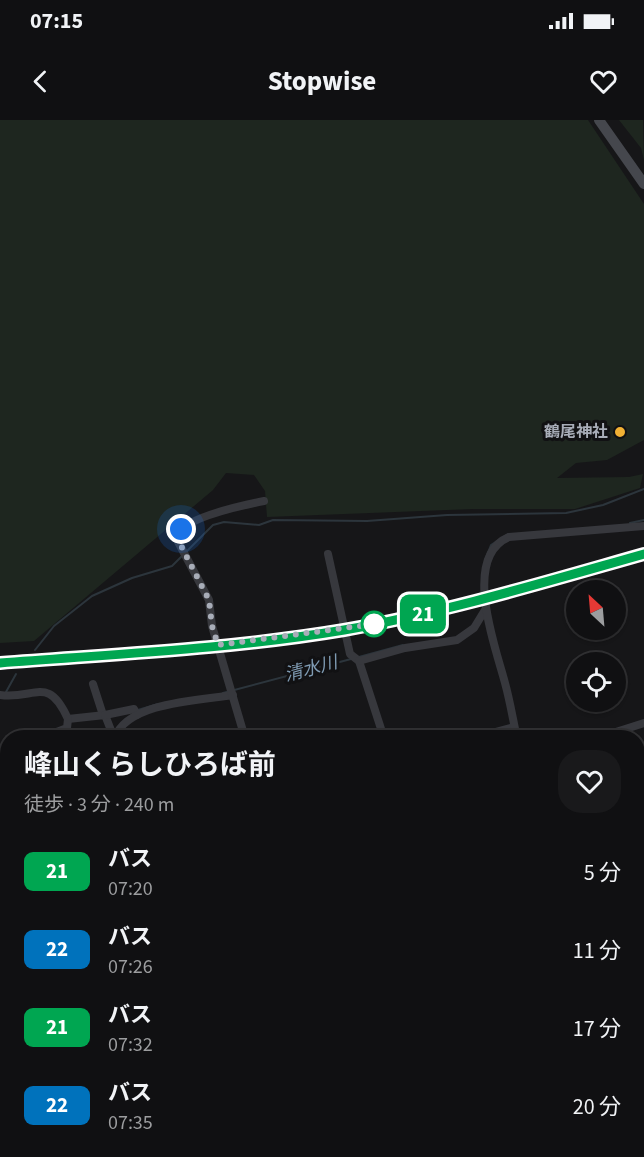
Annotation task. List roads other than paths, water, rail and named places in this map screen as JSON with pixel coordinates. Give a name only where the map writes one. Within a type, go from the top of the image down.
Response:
[{"type":"main road","points":[[599,120],[644,184]]},
{"type":"street","points":[[243,730],[212,626],[209,600],[176,536],[181,529],[227,509],[264,501]]},
{"type":"street","points":[[515,730],[485,610],[488,561],[502,541],[510,537],[644,526]]},
{"type":"street","points":[[328,554],[350,654],[358,660],[381,730]]},
{"type":"street","points":[[0,663],[218,645],[344,630],[485,599],[644,554]]},
{"type":"street","points":[[358,660],[405,648],[457,640],[474,628],[485,610]]},
{"type":"street","points":[[93,684],[111,730]]},
{"type":"street","points":[[68,719],[135,712],[232,691]]},
{"type":"street","points":[[0,695],[10,697],[36,692],[52,695],[60,702],[68,719],[67,728],[63,730]]},
{"type":"street","points":[[119,730],[135,712]]},
{"type":"street","points":[[622,730],[644,723]]},
{"type":"street","points":[[503,730],[514,727]]},
{"type":"waterway","points":[[35,650],[54,626],[92,596],[132,578],[172,566],[213,525],[224,522],[259,525],[273,520],[367,521],[447,515],[566,513],[603,505],[644,489]]},
{"type":"waterway","name":"清水川","points":[[630,523],[644,520]]},
{"type":"waterway","name":"清水川","points":[[485,560],[491,545],[508,534]]},
{"type":"waterway","name":"清水川","points":[[359,657],[403,645]]},
{"type":"waterway","name":"清水川","points":[[223,693],[351,659]]},
{"type":"waterway","points":[[6,692],[16,674]]},
{"type":"waterway","name":"清水川","points":[[138,710],[158,704]]},
{"type":"place","name":"鶴尾神社","points":[[620,432]]}]
